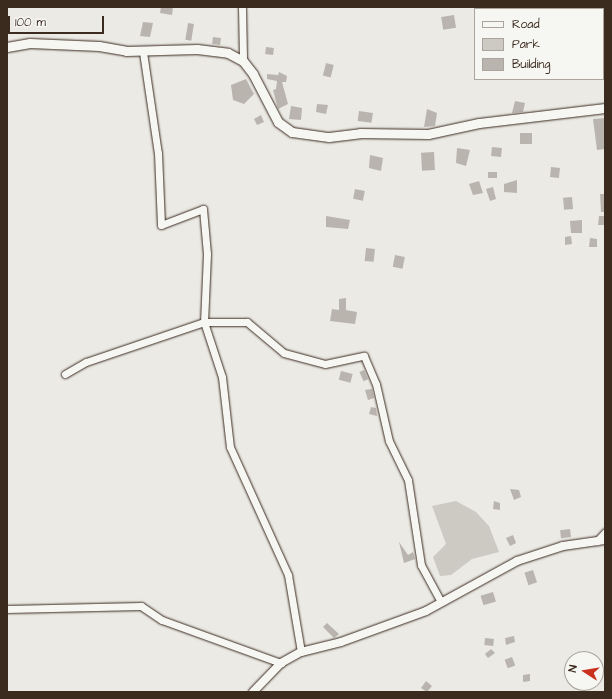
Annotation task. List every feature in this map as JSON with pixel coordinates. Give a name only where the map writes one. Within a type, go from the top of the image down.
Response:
[{"type":"main road","points":[[7,47],[30,43],[99,46],[143,52],[197,49],[228,52],[244,61],[271,114],[292,132],[329,137],[360,133],[428,134],[479,123],[605,108]]},
{"type":"street","points":[[242,7],[244,61]]},
{"type":"street","points":[[143,52],[156,139],[161,225],[203,209],[207,254],[204,322],[222,377],[230,447],[288,575],[301,652]]},
{"type":"street","points":[[65,374],[86,362],[204,322],[247,322],[284,353],[326,364],[364,356],[376,384],[389,441],[408,480],[421,565],[441,602]]},
{"type":"street","points":[[253,692],[281,663],[301,652],[375,630],[441,602],[517,561],[563,546],[601,540],[605,532]]},
{"type":"street","points":[[7,608],[141,606],[162,620],[281,663]]},
{"type":"green space","points":[[456,501],[476,512],[489,526],[499,552],[472,559],[451,575],[440,576],[433,557],[446,544],[432,506]]},
{"type":"building","points":[[161,7],[173,7],[172,15],[160,13]]},
{"type":"building","points":[[454,15],[456,28],[443,30],[441,17]]},
{"type":"building","points":[[143,22],[153,23],[150,37],[140,36]]},
{"type":"building","points":[[188,23],[194,24],[191,41],[185,40]]},
{"type":"building","points":[[213,37],[221,38],[220,45],[212,44]]},
{"type":"building","points":[[266,47],[274,48],[273,55],[265,54]]},
{"type":"building","points":[[326,63],[334,65],[331,78],[323,76]]},
{"type":"building","points":[[279,72],[287,76],[286,82],[282,82],[288,104],[278,109],[273,90],[276,89],[277,81],[267,79],[267,74],[278,75]]},
{"type":"building","points":[[246,79],[254,94],[244,104],[233,100],[231,85]]},
{"type":"building","points":[[515,101],[525,103],[523,112],[512,113]]},
{"type":"building","points":[[317,104],[328,105],[326,114],[316,112]]},
{"type":"building","points":[[291,106],[302,108],[301,120],[289,119]]},
{"type":"building","points":[[427,109],[437,113],[435,126],[424,127]]},
{"type":"building","points":[[359,111],[373,113],[371,123],[358,121]]},
{"type":"building","points":[[261,115],[264,122],[257,125],[254,119]]},
{"type":"building","points":[[605,118],[605,149],[597,150],[593,119]]},
{"type":"building","points":[[520,133],[532,133],[532,144],[520,144]]},
{"type":"building","points":[[492,147],[502,148],[501,157],[491,156]]},
{"type":"building","points":[[457,148],[470,150],[466,166],[456,163]]},
{"type":"building","points":[[434,152],[435,170],[422,171],[421,153]]},
{"type":"building","points":[[370,155],[383,158],[381,171],[369,168]]},
{"type":"building","points":[[551,167],[560,168],[559,178],[550,177]]},
{"type":"building","points":[[488,172],[497,172],[497,178],[488,178]]},
{"type":"building","points":[[517,180],[517,193],[504,192],[504,184]]},
{"type":"building","points":[[479,181],[483,193],[473,195],[469,184]]},
{"type":"building","points":[[493,187],[496,199],[490,201],[486,189]]},
{"type":"building","points":[[355,189],[365,191],[363,201],[353,199]]},
{"type":"building","points":[[600,194],[605,194],[605,212],[601,212]]},
{"type":"building","points":[[572,197],[573,209],[564,210],[563,198]]},
{"type":"building","points":[[326,216],[350,220],[348,229],[326,227]]},
{"type":"building","points":[[599,216],[605,216],[605,225],[598,225]]},
{"type":"building","points":[[582,220],[582,233],[571,233],[570,221]]},
{"type":"building","points":[[571,236],[572,244],[565,245],[565,237]]},
{"type":"building","points":[[590,238],[597,239],[597,247],[589,247]]},
{"type":"building","points":[[366,248],[375,249],[374,262],[365,261]]},
{"type":"building","points":[[395,255],[405,257],[403,269],[393,267]]},
{"type":"building","points":[[346,298],[346,310],[357,312],[355,324],[330,321],[332,309],[339,310],[339,299]]},
{"type":"building","points":[[364,370],[368,379],[363,381],[359,372]]},
{"type":"building","points":[[341,371],[353,374],[350,383],[339,380]]},
{"type":"building","points":[[372,389],[374,398],[368,400],[365,390]]},
{"type":"building","points":[[371,407],[376,408],[377,416],[369,414]]},
{"type":"building","points":[[510,489],[519,490],[521,497],[514,500]]},
{"type":"building","points":[[494,501],[500,503],[500,510],[493,509]]},
{"type":"building","points":[[570,529],[571,537],[561,538],[560,530]]},
{"type":"building","points":[[513,535],[516,543],[510,546],[506,538]]},
{"type":"building","points":[[399,542],[408,555],[413,552],[415,559],[404,563]]},
{"type":"building","points":[[533,570],[537,582],[528,585],[524,573]]},
{"type":"building","points":[[493,592],[496,602],[483,605],[481,596]]},
{"type":"building","points":[[327,623],[339,634],[334,638],[323,627]]},
{"type":"building","points":[[514,636],[515,642],[506,645],[505,638]]},
{"type":"building","points":[[485,638],[494,639],[493,646],[484,645]]},
{"type":"building","points":[[491,649],[495,653],[488,658],[485,654]]},
{"type":"building","points":[[512,657],[515,665],[508,668],[505,660]]},
{"type":"building","points":[[530,674],[530,681],[523,682],[523,675]]},
{"type":"building","points":[[426,681],[432,686],[427,692],[421,688]]}]
